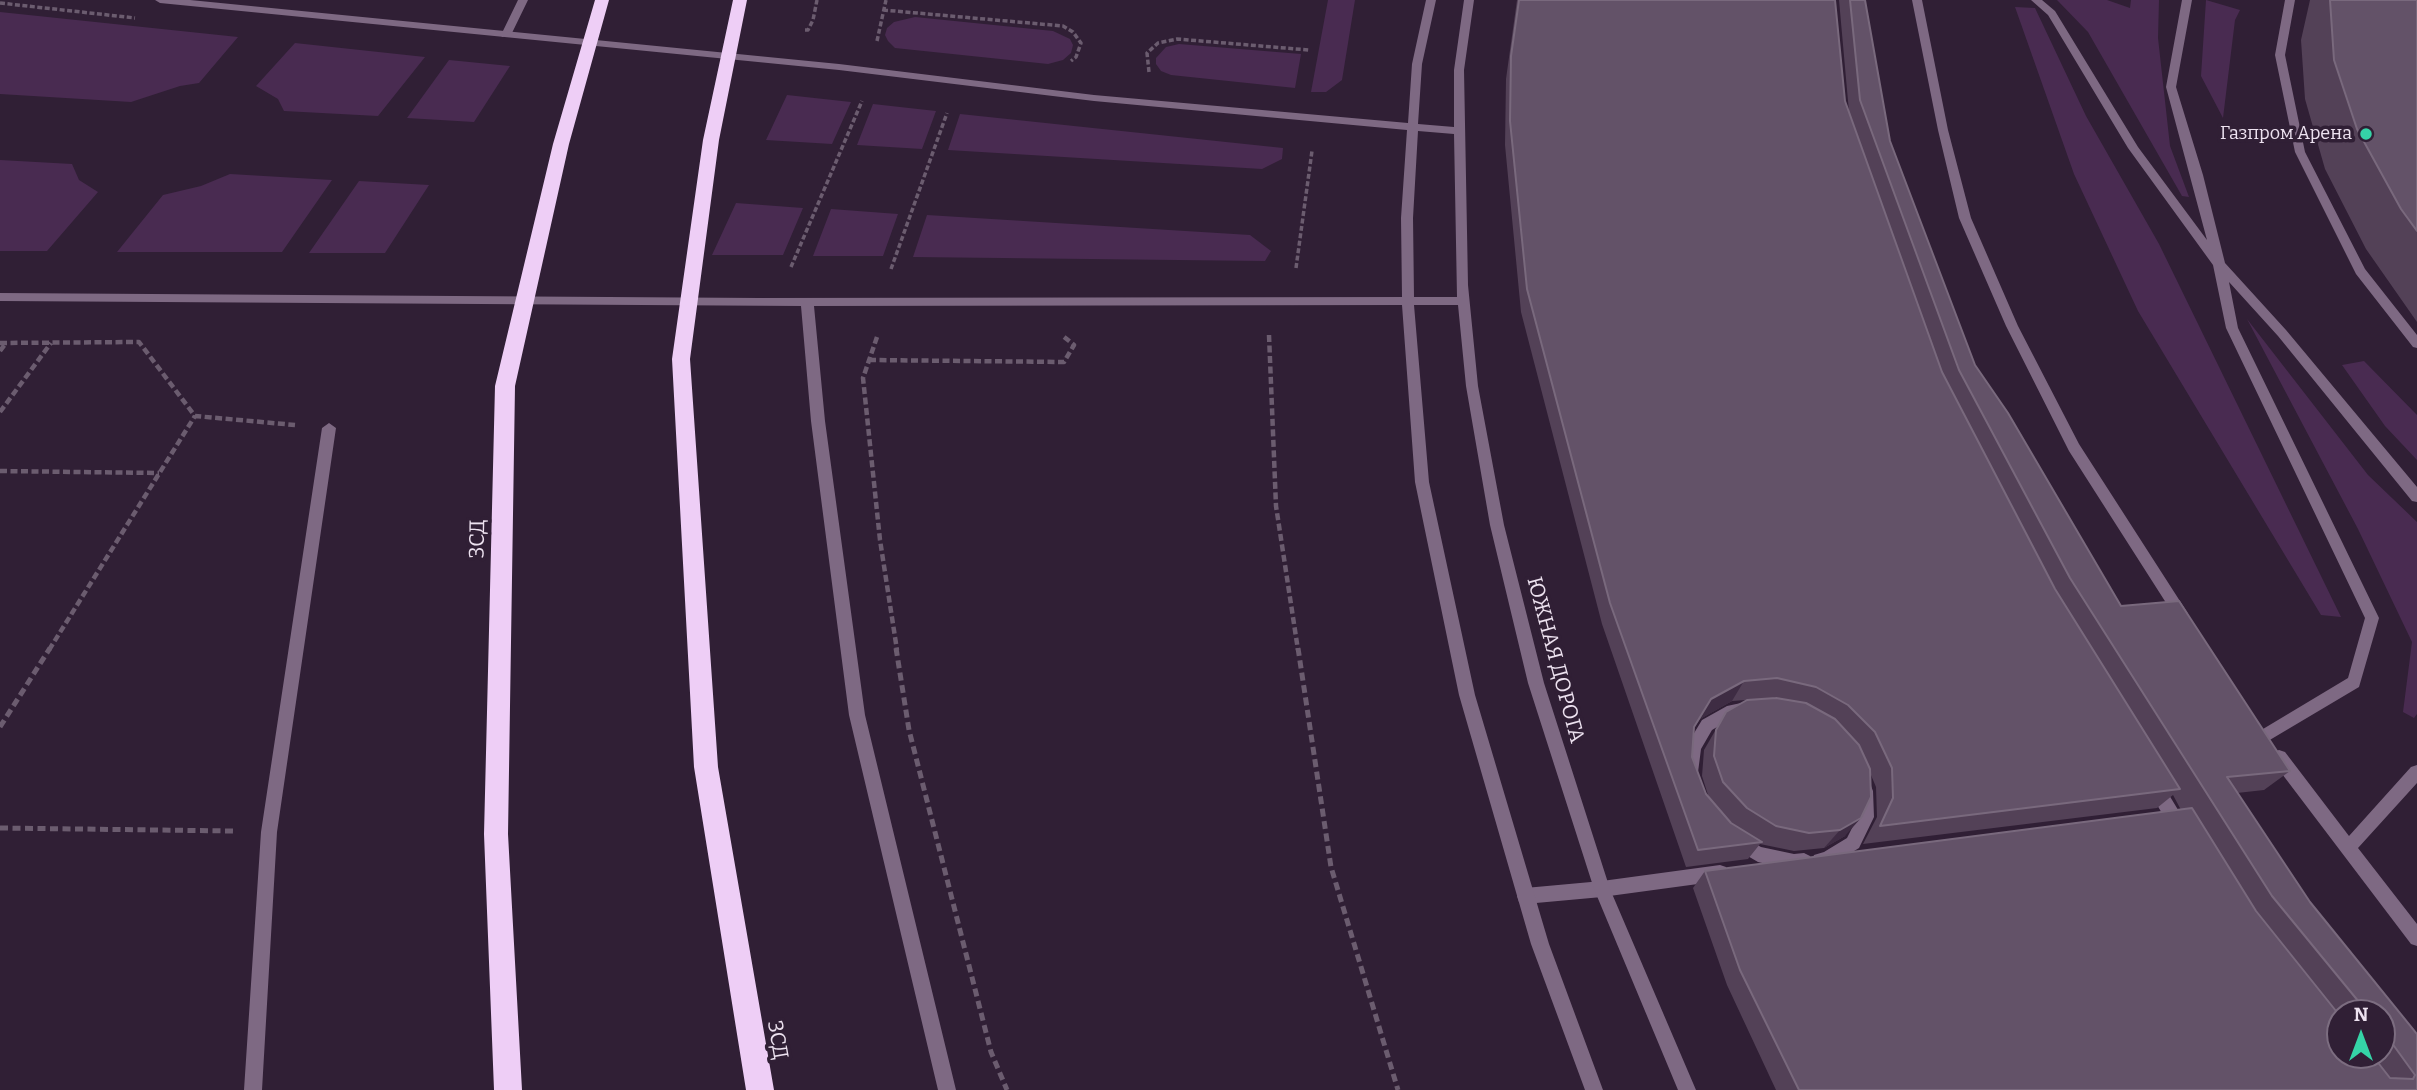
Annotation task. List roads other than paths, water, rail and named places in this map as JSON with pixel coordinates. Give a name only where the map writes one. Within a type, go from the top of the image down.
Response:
[{"type":"highway","name":"ЗСД","points":[[508,1090],[496,834],[505,386],[561,144],[602,0]]},
{"type":"highway","name":"ЗСД","points":[[740,0],[711,141],[681,359],[706,767],[760,1090]]},
{"type":"street","points":[[160,0],[839,67],[1081,97],[1411,129],[1459,131]]},
{"type":"street","points":[[506,35],[523,0]]},
{"type":"street","points":[[1431,0],[1417,64],[1407,218],[1408,302],[1422,482],[1467,695],[1525,896],[1594,1090]]},
{"type":"street","name":"ЮЖНАЯ ДОРОГА","points":[[1469,0],[1459,70],[1460,222],[1464,301],[1472,386],[1497,525],[1536,683],[1602,890],[1686,1090]]},
{"type":"street","points":[[1917,0],[1943,130],[1965,218],[2012,326],[2074,447],[2187,624]]},
{"type":"street","points":[[2036,0],[2052,13],[2133,148],[2219,264],[2282,333],[2417,497]]},
{"type":"street","points":[[2187,0],[2171,87],[2197,175],[2232,328],[2372,618],[2354,682],[2260,731],[2417,938]]},
{"type":"street","points":[[2290,0],[2280,55],[2300,152],[2360,271],[2417,344]]},
{"type":"street","points":[[0,297],[1464,301]]},
{"type":"street","points":[[807,301],[818,421],[857,715],[947,1090]]},
{"type":"street","points":[[253,1090],[269,832],[329,428]]},
{"type":"street","points":[[1695,786],[1691,776],[1693,748],[1707,725],[1732,711],[1753,709]]},
{"type":"street","points":[[2145,769],[2167,817],[2187,839]]},
{"type":"street","points":[[2348,848],[2417,772]]},
{"type":"street","points":[[1525,896],[1602,890],[1828,859],[1853,843],[1866,817],[1865,787],[1861,778]]},
{"type":"street","points":[[1726,834],[1758,854],[1794,862],[1863,854]]},
{"type":"place","name":"Газпром Арена","points":[[2366,134]]}]
